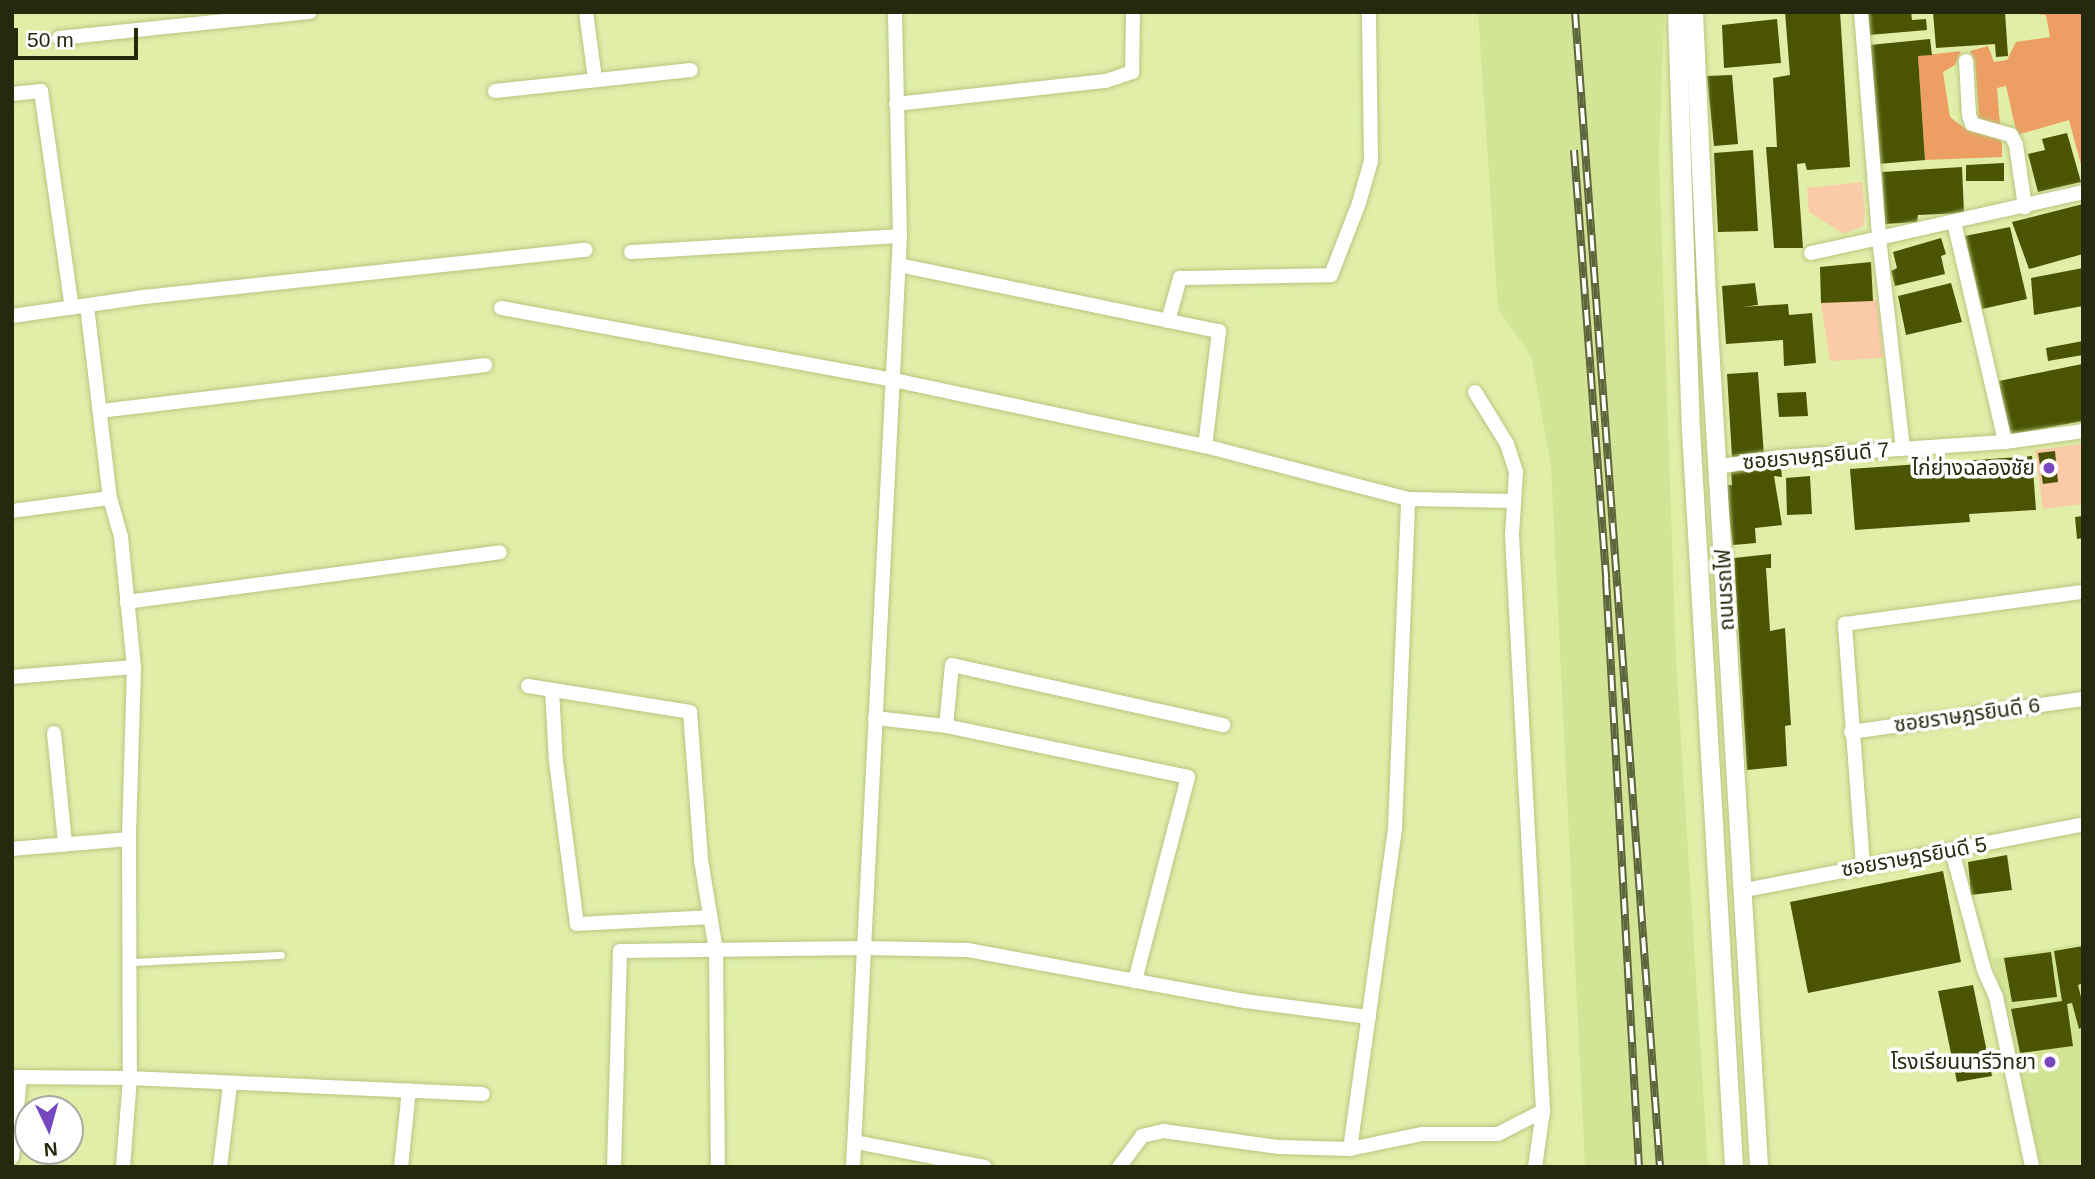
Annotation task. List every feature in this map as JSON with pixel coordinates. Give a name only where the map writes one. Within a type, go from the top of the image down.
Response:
[{"type":"street","points":[[59,38],[310,12]]},
{"type":"street","points":[[586,12],[595,79]]},
{"type":"street","points":[[853,1167],[899,265],[895,12]]},
{"type":"street","points":[[897,104],[1106,81],[1132,72],[1133,12]]},
{"type":"street","points":[[1168,321],[1180,278],[1331,275],[1359,203],[1371,161],[1369,12]]},
{"type":"street","name":"ถนนรถไฟ","points":[[1677,12],[1681,189],[1705,706],[1734,1167]]},
{"type":"street","name":"ถนนรถไฟ","points":[[1694,12],[1717,467],[1745,890],[1759,1167]]},
{"type":"street","points":[[1861,12],[1879,238],[1903,448]]},
{"type":"street","points":[[1966,61],[1969,115],[1972,124],[2011,135],[2016,145],[2025,207]]},
{"type":"street","points":[[495,91],[691,70]]},
{"type":"street","points":[[12,94],[41,91],[72,308]]},
{"type":"street","points":[[1811,253],[2083,192]]},
{"type":"street","points":[[1954,222],[2005,442]]},
{"type":"street","points":[[631,252],[900,236]]},
{"type":"street","points":[[12,316],[586,250]]},
{"type":"street","points":[[899,265],[956,274],[1219,331],[1205,446]]},
{"type":"street","points":[[88,306],[110,498],[121,537],[134,667],[129,839],[131,1078],[123,1167]]},
{"type":"street","points":[[501,308],[894,380],[1205,446],[1408,499],[1514,501]]},
{"type":"street","points":[[100,411],[485,365]]},
{"type":"street","points":[[1475,392],[1512,456],[1516,472],[1513,535],[1544,1111],[1535,1167]]},
{"type":"street","name":"ซอยราษฎรยินดี 7","points":[[1717,467],[1780,457],[2005,442],[2083,431]]},
{"type":"street","points":[[12,512],[110,498]]},
{"type":"street","points":[[1350,1149],[1395,828],[1408,499]]},
{"type":"street","points":[[127,602],[500,552]]},
{"type":"street","points":[[1863,865],[1845,624],[2083,592]]},
{"type":"street","points":[[946,726],[952,665],[1223,725]]},
{"type":"street","points":[[12,677],[134,667]]},
{"type":"street","points":[[528,686],[690,712],[701,860],[716,951],[718,1167]]},
{"type":"street","points":[[552,690],[556,761],[576,924],[710,917]]},
{"type":"street","name":"ซอยราษฎรยินดี 6","points":[[1851,732],[2083,698]]},
{"type":"street","points":[[1705,706],[1732,705]]},
{"type":"street","points":[[875,718],[946,726],[1188,777],[1135,981]]},
{"type":"street","points":[[54,733],[65,844]]},
{"type":"street","name":"ซอยราษฎรยินดี 5","points":[[1745,890],[2083,824]]},
{"type":"street","points":[[12,849],[129,839]]},
{"type":"street","points":[[1952,851],[1984,970],[1996,997],[2032,1167]]},
{"type":"street","points":[[614,1167],[620,951],[864,948],[967,950],[1245,1001],[1369,1017]]},
{"type":"street","points":[[12,1157],[16,1077],[131,1078],[230,1085],[483,1094]]},
{"type":"street","points":[[220,1167],[230,1085]]},
{"type":"street","points":[[401,1167],[410,1090]]},
{"type":"street","points":[[1119,1167],[1142,1136],[1163,1131],[1279,1147],[1350,1149],[1422,1134],[1498,1134],[1544,1111]]},
{"type":"street","points":[[855,1142],[985,1167]]},
{"type":"lane","points":[[130,962],[281,955]]},
{"type":"shaded area","points":[[1478,12],[1664,12],[1659,158],[1676,660],[1708,1167],[1585,1167],[1551,466],[1531,356],[1498,309]]},
{"type":"shaded area","points":[[2022,12],[2083,12],[2083,172],[2069,120],[2017,135],[2006,86],[1997,88],[2000,125],[1985,127],[1979,118],[1975,60],[1970,51],[1988,46],[1994,62],[2007,60],[2016,42],[2050,37],[2046,15]]},
{"type":"shaded area","points":[[1961,51],[1955,65],[1943,72],[1950,117],[1967,130],[1997,136],[2002,143],[2002,157],[1925,160],[1918,56]]},
{"type":"shaded area","points":[[1862,182],[1865,214],[1863,226],[1844,234],[1809,212],[1807,188]]},
{"type":"shaded area","points":[[1877,300],[1883,358],[1830,361],[1821,303]]},
{"type":"shaded area","points":[[2083,444],[2083,504],[2043,509],[2035,450]]},
{"type":"shaded area","name":"โรงเรียนนารีวิทยา","points":[[2083,943],[2083,1167],[2041,1167],[1993,958]]},
{"type":"building","points":[[1785,12],[1840,12],[1850,167],[1807,170],[1805,163],[1797,164],[1803,248],[1774,248],[1766,147],[1777,147],[1773,78],[1790,75]]},
{"type":"building","points":[[1867,12],[1911,12],[1912,20],[1926,19],[1927,30],[1869,35]]},
{"type":"building","points":[[1933,12],[2005,12],[2008,56],[1996,57],[1995,44],[1936,48]]},
{"type":"building","points":[[1777,19],[1781,63],[1724,68],[1722,25]]},
{"type":"building","points":[[1930,39],[1932,55],[1918,56],[1925,160],[1878,164],[1870,45]]},
{"type":"building","points":[[1732,75],[1738,144],[1714,146],[1707,76]]},
{"type":"building","points":[[2067,133],[2081,182],[2038,192],[2028,154],[2045,150],[2042,139]]},
{"type":"building","points":[[1753,150],[1758,231],[1718,232],[1714,153]]},
{"type":"building","points":[[2004,163],[2004,181],[1966,181],[1966,165]]},
{"type":"building","points":[[1962,167],[1964,213],[1918,215],[1917,222],[1885,224],[1882,172]]},
{"type":"building","points":[[2083,204],[2083,254],[2029,269],[2012,222]]},
{"type":"building","points":[[2010,227],[2027,299],[1982,309],[1965,236]]},
{"type":"building","points":[[1941,238],[1946,254],[1941,256],[1945,274],[1895,286],[1891,271],[1897,268],[1893,252]]},
{"type":"building","points":[[1871,262],[1873,301],[1821,303],[1820,267]]},
{"type":"building","points":[[2083,268],[2083,306],[2034,315],[2031,278]]},
{"type":"building","points":[[1755,283],[1758,305],[1742,307],[1788,304],[1789,315],[1812,313],[1816,363],[1784,366],[1783,340],[1726,344],[1722,286]]},
{"type":"building","points":[[1951,283],[1962,322],[1906,335],[1898,296]]},
{"type":"building","points":[[2083,341],[2083,355],[2048,361],[2046,348]]},
{"type":"building","points":[[2082,364],[2083,421],[2007,435],[1999,381]]},
{"type":"building","points":[[1758,372],[1764,456],[1732,457],[1727,374]]},
{"type":"building","points":[[1806,392],[1808,416],[1779,417],[1777,393]]},
{"type":"building","name":"ไก่ย่างฉลองชัย","points":[[2055,451],[2058,482],[2043,484],[2038,453]]},
{"type":"building","points":[[2032,456],[2036,510],[1969,514],[1970,522],[1855,530],[1850,469]]},
{"type":"building","points":[[1781,468],[1782,477],[1774,476],[1782,525],[1755,528],[1756,543],[1733,545],[1725,485],[1732,485],[1731,471]]},
{"type":"building","points":[[1810,476],[1812,514],[1787,515],[1786,478]]},
{"type":"building","points":[[2083,516],[2083,538],[2077,539],[2075,517]]},
{"type":"building","points":[[1771,554],[1771,568],[1766,568],[1770,631],[1785,628],[1791,725],[1785,726],[1787,766],[1747,770],[1734,558]]},
{"type":"building","points":[[2007,855],[2012,890],[1971,895],[1968,862]]},
{"type":"building","points":[[1943,871],[1961,962],[1808,993],[1790,902]]},
{"type":"building","points":[[2083,946],[2083,983],[2078,985],[2083,1005],[2083,1027],[2079,1029],[2072,1003],[2067,1004],[2073,1046],[2020,1053],[2011,1009],[2062,1001],[2054,951]]},
{"type":"building","points":[[2051,952],[2057,997],[2012,1002],[2004,958]]},
{"type":"building","points":[[1973,985],[1992,1076],[1957,1082],[1938,991]]},
{"type":"railway","points":[[1575,12],[1660,1167]]},
{"type":"railway","points":[[1574,150],[1606,579],[1639,1167]]},
{"type":"place","name":"ไก่ย่างฉลองชัย","points":[[2049,468]]},
{"type":"place","name":"โรงเรียนนารีวิทยา","points":[[2050,1062]]}]
